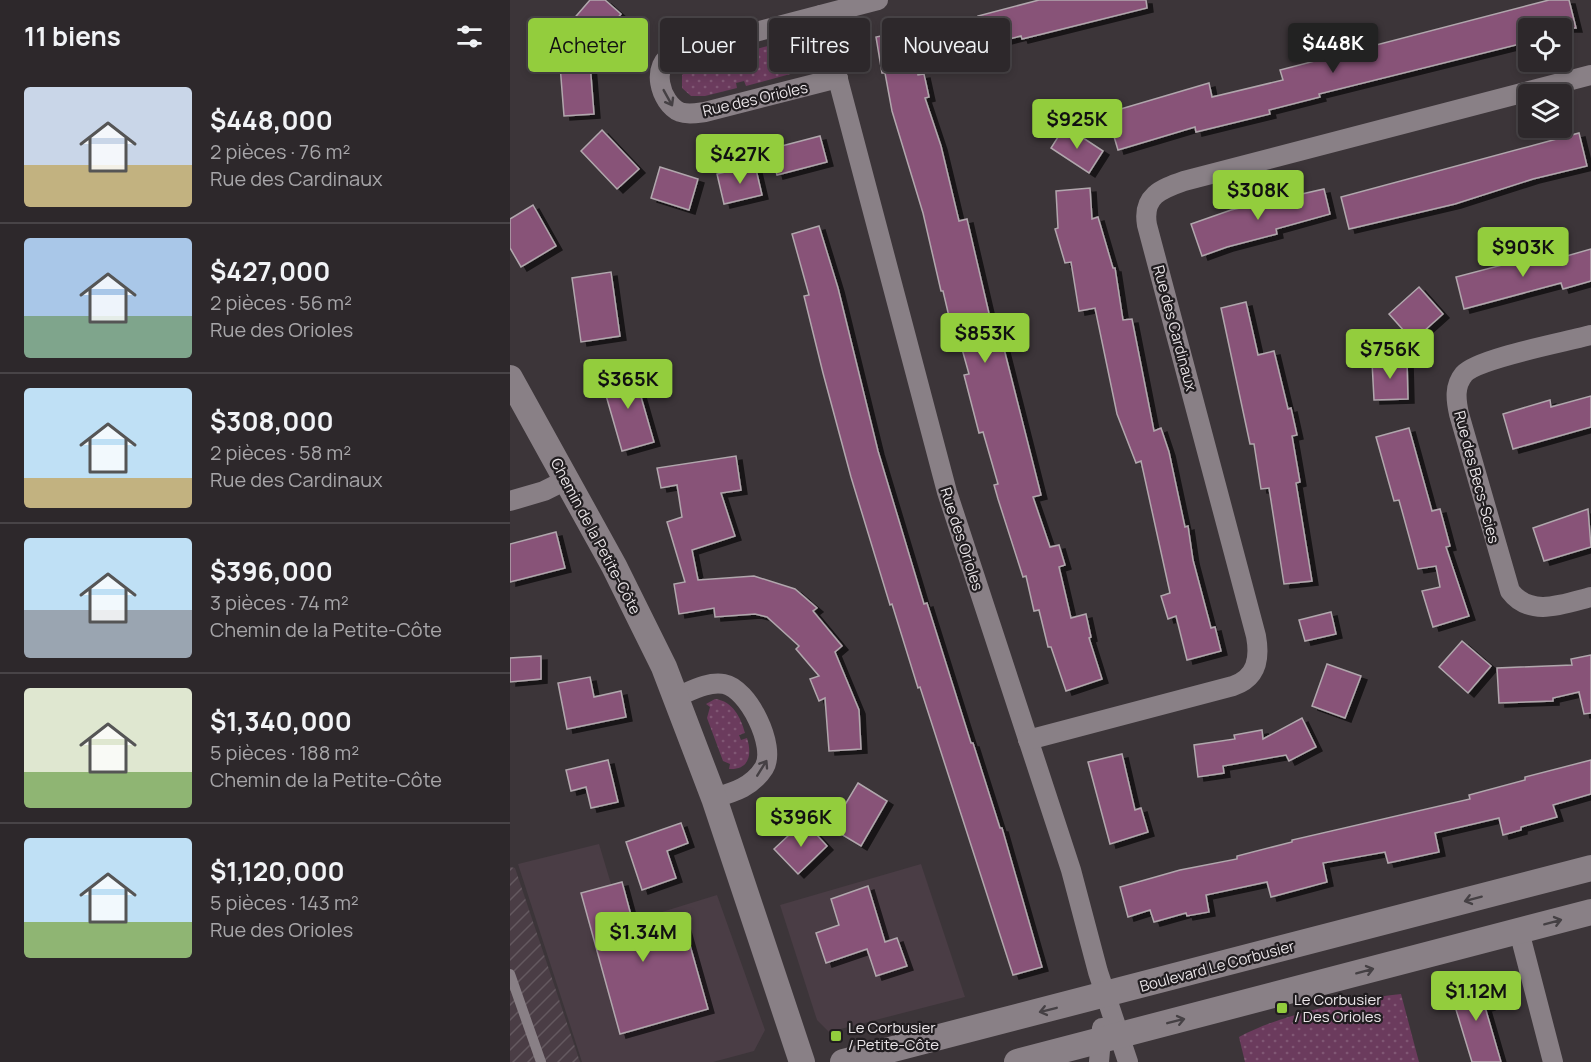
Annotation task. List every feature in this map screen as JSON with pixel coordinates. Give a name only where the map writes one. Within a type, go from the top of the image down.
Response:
[{"type":"street","name":"Rue des Orioles","points":[[838,78],[705,112],[686,113],[674,108],[660,78],[660,65],[675,53],[878,0]]},
{"type":"street","name":"Rue des Orioles","points":[[821,15],[947,492],[1071,870],[1105,995],[1106,1046],[1128,1062]]},
{"type":"street","name":"Rue des Cardinaux","points":[[1028,740],[1233,686],[1248,679],[1257,663],[1256,636],[1147,225],[1146,210],[1150,199],[1159,191],[1184,181],[1591,75]]},
{"type":"street","name":"Rue des Becs-Scies","points":[[1591,335],[1475,367],[1459,380],[1456,396],[1459,414],[1510,591],[1521,602],[1539,607],[1558,606],[1591,597]]},
{"type":"street","name":"Chemin de la Petite-Côte","points":[[510,378],[626,588],[676,697],[714,798],[802,1062]]},
{"type":"street","points":[[510,501],[544,491],[566,480]]},
{"type":"street","points":[[676,697],[711,684],[727,684],[743,695],[758,720],[768,758],[764,769],[743,788],[714,798]]},
{"type":"street","name":"Boulevard Le Corbusier","points":[[843,1062],[1591,868]]},
{"type":"street","points":[[1017,1062],[1106,1046],[1591,912]]},
{"type":"street","points":[[1520,931],[1553,1062]]},
{"type":"lane","points":[[510,974],[541,1062]]},
{"type":"shaded area","points":[[769,46],[769,72],[796,72],[746,86],[744,81],[736,83],[737,88],[705,96],[691,96],[682,88],[682,75],[685,72],[757,72],[757,49]]},
{"type":"shaded area","points":[[715,699],[727,703],[735,711],[745,733],[739,735],[741,740],[747,738],[748,760],[736,769],[729,769],[730,764],[723,761],[707,718],[710,707],[706,704]]},
{"type":"shaded area","points":[[599,844],[623,924],[717,895],[765,1030],[754,1051],[713,1062],[582,1062],[518,864]]},
{"type":"shaded area","points":[[921,864],[965,997],[829,1032],[817,1020],[780,905]]},
{"type":"shaded area","points":[[510,867],[515,868],[580,1062],[510,1062]]},
{"type":"shaded area","points":[[1401,994],[1419,1062],[1245,1062],[1239,1037],[1256,1029],[1318,1009]]},
{"type":"building","points":[[590,0],[605,0],[621,14],[618,18],[574,18]]},
{"type":"building","points":[[1039,0],[1146,0],[1147,8],[1022,39],[1021,36],[1010,39],[1010,18],[979,18],[978,16]]},
{"type":"building","points":[[1549,0],[1569,0],[1576,28],[1572,28],[1572,18],[1518,18],[1518,44],[1319,94],[1320,97],[1269,110],[1270,114],[1196,132],[1195,127],[1118,150],[1107,113],[1209,83],[1212,97],[1283,80],[1280,70]]},
{"type":"building","points":[[882,36],[882,72],[924,74],[929,97],[925,98],[941,146],[959,221],[967,219],[994,335],[1000,333],[1041,495],[1033,497],[1050,547],[1059,545],[1065,565],[1059,567],[1071,618],[1086,614],[1091,637],[1089,638],[1102,679],[1066,691],[1051,647],[1048,647],[1039,610],[1034,611],[1026,576],[1023,577],[998,499],[994,485],[998,484],[983,432],[979,433],[964,375],[969,374],[955,324],[951,325],[943,291],[941,291],[923,213],[892,111],[885,73],[882,73],[876,37]]},
{"type":"building","points":[[561,72],[591,72],[594,114],[564,116]]},
{"type":"building","points":[[1065,126],[1103,151],[1089,173],[1051,148]]},
{"type":"building","points":[[602,130],[639,169],[617,189],[581,151]]},
{"type":"building","points":[[1579,133],[1587,166],[1533,179],[1455,204],[1349,229],[1341,197],[1560,138],[1572,138],[1572,135]]},
{"type":"building","points":[[820,136],[827,162],[777,175],[770,149]]},
{"type":"building","points":[[755,165],[762,195],[724,204],[717,174]]},
{"type":"building","points":[[660,167],[698,179],[689,210],[651,198]]},
{"type":"building","points":[[1090,188],[1092,219],[1098,217],[1113,268],[1115,268],[1123,320],[1132,319],[1154,431],[1161,428],[1169,452],[1185,527],[1188,526],[1193,560],[1211,628],[1215,627],[1221,651],[1187,660],[1176,616],[1168,619],[1161,596],[1170,593],[1141,461],[1136,463],[1117,414],[1095,308],[1079,311],[1071,262],[1065,263],[1055,229],[1058,228],[1056,191]]},
{"type":"building","points":[[1324,189],[1330,214],[1276,229],[1277,234],[1202,256],[1191,224],[1231,210]]},
{"type":"building","points":[[533,205],[556,246],[521,267],[510,248],[510,219]]},
{"type":"building","points":[[819,226],[838,288],[878,451],[924,604],[927,603],[971,743],[973,743],[1000,828],[1002,828],[1042,967],[1013,975],[920,687],[918,688],[892,604],[890,605],[851,477],[804,296],[809,295],[792,234]]},
{"type":"building","points":[[1591,249],[1591,281],[1563,289],[1561,283],[1464,309],[1456,277],[1533,257],[1535,265]]},
{"type":"building","points":[[611,272],[620,336],[581,342],[572,278]]},
{"type":"building","points":[[1419,287],[1443,314],[1413,341],[1389,314]]},
{"type":"building","points":[[1246,302],[1258,355],[1274,351],[1288,409],[1291,408],[1297,435],[1292,436],[1300,482],[1296,483],[1312,581],[1284,584],[1269,488],[1261,489],[1254,444],[1250,444],[1221,308]]},
{"type":"building","points":[[1407,360],[1408,399],[1374,400],[1372,362]]},
{"type":"building","points":[[633,369],[654,442],[622,451],[601,378]]},
{"type":"building","points":[[1591,396],[1591,427],[1513,449],[1503,414],[1550,400],[1551,407]]},
{"type":"building","points":[[1409,428],[1432,511],[1440,509],[1450,546],[1446,547],[1469,616],[1433,627],[1422,591],[1440,587],[1436,566],[1418,569],[1399,500],[1394,501],[1376,437]]},
{"type":"building","points":[[736,456],[741,490],[721,493],[735,536],[692,550],[698,580],[754,576],[795,589],[817,608],[813,611],[842,646],[835,652],[859,710],[861,749],[829,751],[825,698],[819,701],[810,679],[819,676],[796,649],[799,646],[767,617],[755,614],[715,617],[714,608],[679,614],[674,584],[685,582],[667,522],[682,517],[677,485],[661,488],[657,468]]},
{"type":"building","points":[[1588,509],[1591,547],[1544,561],[1533,528]]},
{"type":"building","points":[[556,532],[565,568],[510,582],[510,544]]},
{"type":"building","points":[[1331,612],[1336,634],[1305,641],[1299,620]]},
{"type":"building","points":[[1462,641],[1491,666],[1468,693],[1439,667]]},
{"type":"building","points":[[1591,655],[1591,713],[1584,714],[1579,692],[1553,698],[1553,701],[1499,703],[1497,668],[1572,665],[1571,659]]},
{"type":"building","points":[[541,656],[541,679],[510,682],[510,658]]},
{"type":"building","points":[[1327,664],[1361,676],[1345,718],[1312,706]]},
{"type":"building","points":[[590,677],[594,697],[621,691],[626,717],[567,729],[558,683]]},
{"type":"building","points":[[1302,718],[1316,747],[1289,761],[1286,755],[1223,766],[1224,773],[1198,777],[1194,745],[1235,739],[1234,735],[1262,730],[1263,739]]},
{"type":"building","points":[[1122,754],[1135,810],[1141,808],[1148,832],[1110,844],[1088,762]]},
{"type":"building","points":[[608,760],[618,802],[591,808],[586,787],[571,791],[566,770]]},
{"type":"building","points":[[1591,760],[1591,794],[1553,805],[1557,817],[1521,827],[1521,830],[1503,835],[1499,818],[1435,833],[1439,852],[1388,863],[1385,852],[1323,863],[1327,882],[1271,897],[1267,882],[1206,895],[1209,912],[1187,916],[1186,913],[1154,922],[1150,910],[1128,917],[1120,887],[1180,870],[1237,859],[1237,856],[1292,842],[1292,840],[1470,799],[1469,795],[1525,780],[1525,777]]},
{"type":"building","points":[[858,783],[887,801],[861,846],[831,828]]},
{"type":"building","points":[[804,821],[827,846],[798,874],[774,849]]},
{"type":"building","points":[[681,823],[688,843],[667,851],[676,878],[642,890],[626,842]]},
{"type":"building","points":[[622,882],[635,930],[682,917],[708,1009],[620,1034],[581,893]]},
{"type":"building","points":[[868,886],[885,942],[897,938],[907,966],[876,976],[867,949],[826,963],[816,933],[839,925],[831,899]]},
{"type":"building","points":[[1480,980],[1489,1006],[1485,1007],[1501,1062],[1472,1062],[1450,990]]},
{"type":"place","name":"Le Corbusier / Des Orioles","points":[[1282,1008]]},
{"type":"place","name":"Le Corbusier / Petite-Côte","points":[[836,1036]]}]
